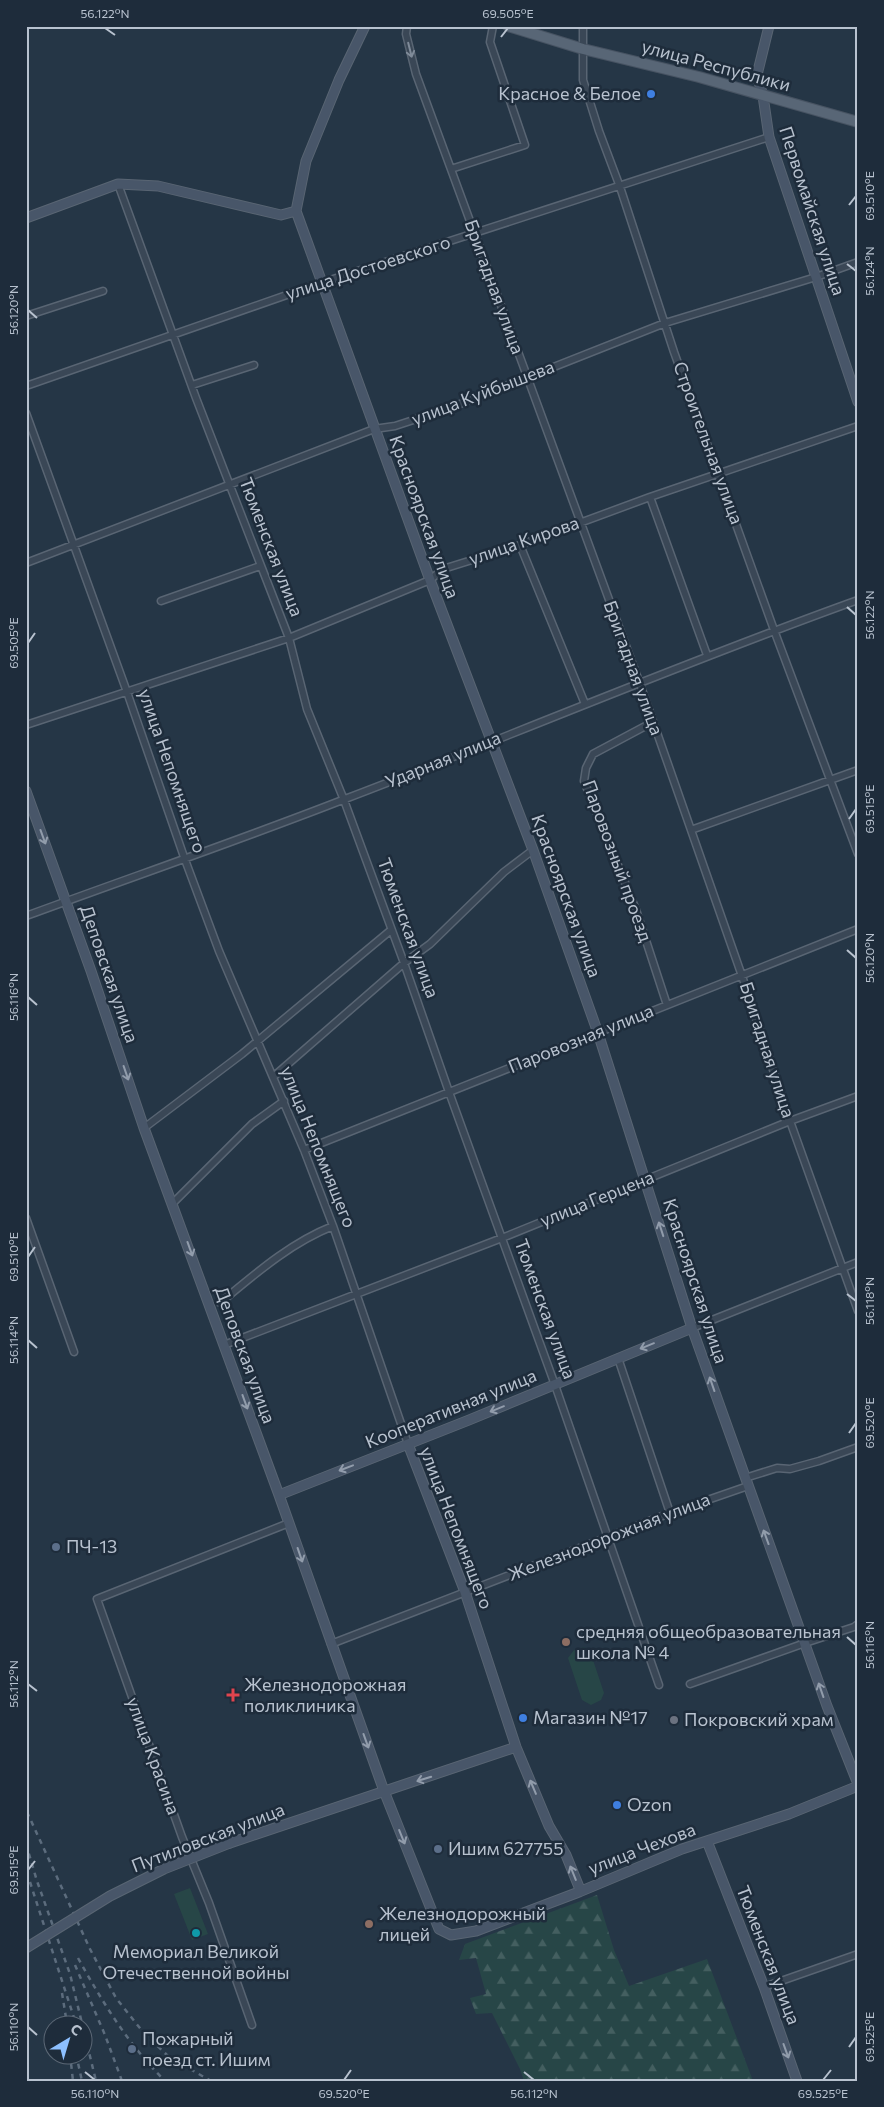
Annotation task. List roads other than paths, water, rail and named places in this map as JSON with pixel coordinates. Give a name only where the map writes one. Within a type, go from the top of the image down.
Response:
[{"type":"main road","points":[[26,218],[118,184],[158,186],[281,215],[296,211],[306,161],[339,80],[365,26]]},
{"type":"main road","name":"улица Республики","points":[[508,26],[583,49],[699,77],[858,122]]},
{"type":"main road","name":"Первомайская улица","points":[[769,26],[757,75],[763,96],[770,137],[858,402]]},
{"type":"main road","name":"Красноярская улица","points":[[296,211],[430,580],[533,850],[598,1033],[692,1328],[827,1706],[858,1785]]},
{"type":"main road","name":"Деповская улица","points":[[26,791],[144,1128],[279,1495],[384,1792],[439,1929]]},
{"type":"main road","name":"Кооперативная улица","points":[[279,1495],[692,1328]]},
{"type":"main road","name":"улица Непомнящего","points":[[408,1444],[465,1592],[516,1747],[549,1826],[566,1855],[579,1887],[579,1892]]},
{"type":"main road","name":"Путиловская улица","points":[[26,1948],[110,1896],[164,1869],[230,1843],[516,1747]]},
{"type":"main road","name":"улица Чехова","points":[[439,1929],[451,1935],[476,1931],[579,1892],[682,1849],[788,1814],[858,1785]]},
{"type":"main road","name":"Тюменская улица","points":[[707,1841],[764,1986],[797,2081]]},
{"type":"street","name":"Бригадная улица","points":[[407,26],[406,34],[416,74],[640,684],[742,976],[790,1121],[858,1311]]},
{"type":"street","points":[[450,169],[525,145],[490,42],[493,26]]},
{"type":"street","name":"Строительная улица","points":[[584,26],[583,80],[599,130],[774,630],[858,854]]},
{"type":"street","name":"улица Достоевского","points":[[26,386],[321,282],[770,137]]},
{"type":"street","name":"Тюменская улица","points":[[118,184],[229,485],[289,638],[307,709],[344,800],[404,963],[555,1385],[659,1686]]},
{"type":"street","name":"улица Куйбышева","points":[[26,563],[374,429],[395,426],[450,408],[665,323],[816,277],[858,262]]},
{"type":"street","points":[[26,316],[103,291]]},
{"type":"street","points":[[192,385],[254,365]]},
{"type":"street","name":"улица Непомнящего","points":[[26,413],[127,692],[184,858],[219,951],[304,1150],[333,1226],[408,1444]]},
{"type":"street","name":"улица Кирова","points":[[26,725],[289,638],[430,580],[443,569],[520,545],[650,497],[858,426]]},
{"type":"street","points":[[650,497],[707,655]]},
{"type":"street","points":[[520,545],[585,704]]},
{"type":"street","points":[[161,601],[260,566]]},
{"type":"street","name":"Ударная улица","points":[[26,916],[344,800],[640,684],[707,655],[858,600]]},
{"type":"street","name":"Паровозный проезд","points":[[653,722],[593,754],[586,768],[584,781],[636,910],[666,1005]]},
{"type":"street","points":[[691,830],[858,770]]},
{"type":"street","points":[[273,1077],[404,963],[430,944],[504,872],[533,850]]},
{"type":"street","name":"Паровозная улица","points":[[304,1150],[858,929]]},
{"type":"street","points":[[144,1128],[186,1098],[391,930]]},
{"type":"street","name":"улица Герцена","points":[[224,1345],[502,1238],[790,1121],[858,1096]]},
{"type":"street","points":[[173,1204],[252,1124],[284,1101]]},
{"type":"street","points":[[26,1218],[74,1352]]},
{"type":"street","points":[[220,1304],[267,1264],[316,1233],[333,1226]]},
{"type":"street","name":"Кооперативная улица","points":[[692,1328],[858,1262]]},
{"type":"street","points":[[618,1358],[670,1514]]},
{"type":"street","name":"Железнодорожная улица","points":[[331,1644],[670,1514],[777,1468],[790,1468],[819,1461],[858,1447]]},
{"type":"street","name":"улица Красина","points":[[252,2026],[209,1903],[182,1837],[97,1599],[289,1524]]},
{"type":"street","points":[[690,1684],[858,1624]]},
{"type":"street","points":[[764,1986],[858,1954]]},
{"type":"railway","points":[[27,1812],[90,1949],[116,1998],[143,2032],[169,2057],[211,2081]]},
{"type":"railway","points":[[26,1844],[70,1974],[96,2081]]},
{"type":"railway","points":[[30,1882],[73,2014]]},
{"type":"railway","points":[[78,1958],[128,2038],[165,2081]]},
{"type":"railway","points":[[75,1965],[105,2035],[122,2081]]},
{"type":"railway","points":[[62,1993],[65,2014]]},
{"type":"railway","points":[[71,2064],[73,2081]]},
{"type":"railway","points":[[78,2064],[82,2081]]},
{"type":"place","name":"Красное & Белое","points":[[651,94]]},
{"type":"place","name":"ПЧ-13","points":[[56,1547]]},
{"type":"place","name":"средняя общеобразовательная школа № 4","points":[[566,1642]]},
{"type":"place","name":"Железнодорожная поликлиника","points":[[233,1695]]},
{"type":"place","name":"Магазин №17","points":[[523,1718]]},
{"type":"place","name":"Покровский храм","points":[[674,1720]]},
{"type":"place","name":"Ozon","points":[[617,1805]]},
{"type":"place","name":"Ишим 627755","points":[[438,1849]]},
{"type":"place","name":"Железнодорожный лицей","points":[[369,1924]]},
{"type":"place","name":"Мемориал Великой Отечественной войны","points":[[196,1933]]},
{"type":"place","name":"Пожарный поезд ст. Ишим","points":[[132,2049]]}]
